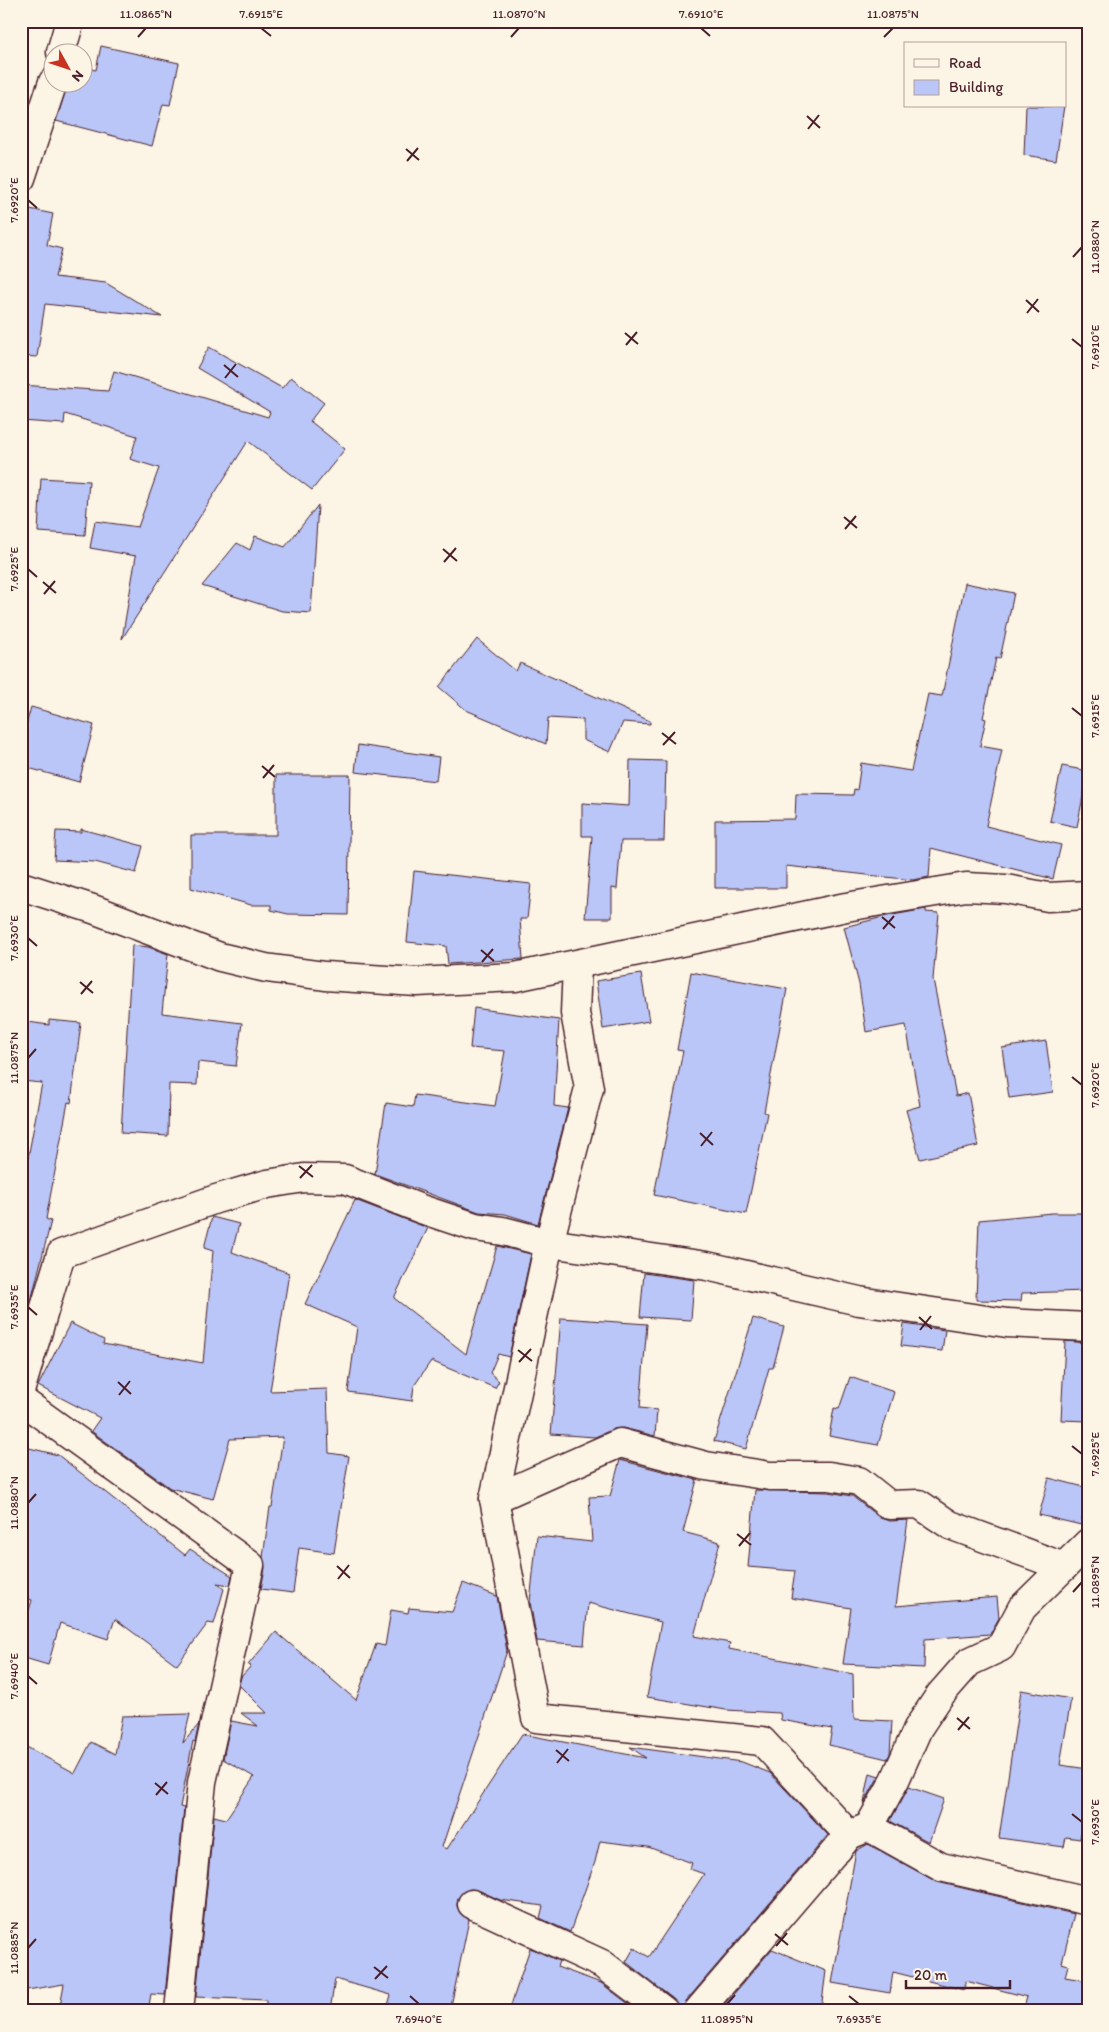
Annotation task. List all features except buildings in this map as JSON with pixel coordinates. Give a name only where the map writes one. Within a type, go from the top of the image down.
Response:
[{"type":"street","points":[[64,42],[70,21]]},
{"type":"street","points":[[21,178],[49,92]]},
{"type":"street","points":[[21,886],[94,909],[220,957],[295,974],[417,982],[515,977],[577,966],[917,894],[966,887],[1006,889],[1048,897],[1088,895]]},
{"type":"street","points":[[577,966],[574,1014],[589,1088],[549,1244],[494,1499],[536,1718],[762,1741],[859,1831],[941,1867],[1088,1901]]},
{"type":"street","points":[[21,1388],[61,1254],[216,1199],[267,1184],[304,1178],[344,1179],[421,1210],[475,1227],[503,1231],[549,1244],[707,1266],[859,1301],[1006,1323],[1088,1326]]},
{"type":"street","points":[[21,1400],[250,1565],[202,1782],[179,2011]]},
{"type":"street","points":[[494,1499],[620,1443],[706,1466],[770,1476],[829,1476],[859,1481],[889,1505],[919,1504],[950,1525],[1064,1567]]},
{"type":"street","points":[[698,2011],[779,1923],[859,1831],[895,1780],[918,1728],[940,1695],[969,1662],[1001,1647],[1022,1608],[1088,1543]]},
{"type":"street","points":[[472,1904],[602,1964],[664,2011]]}]
